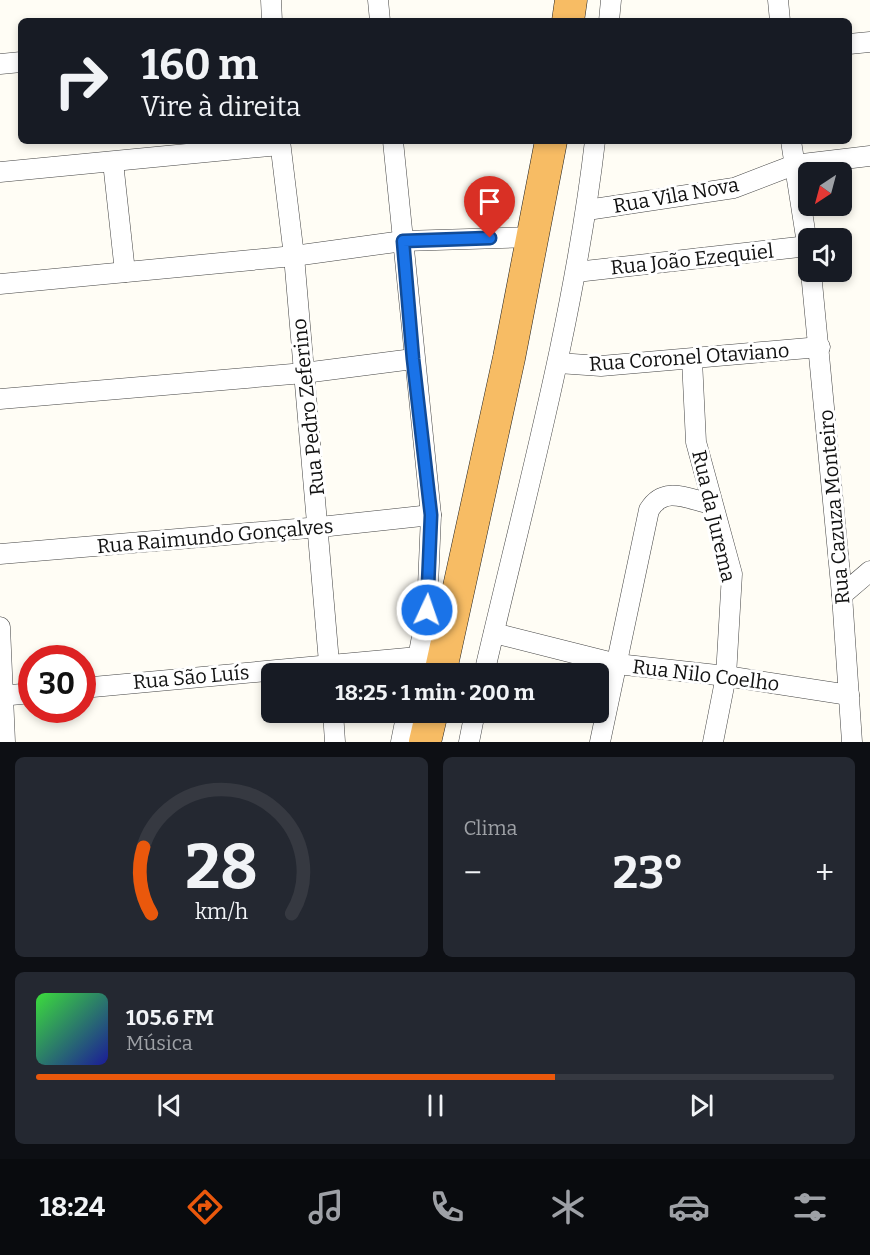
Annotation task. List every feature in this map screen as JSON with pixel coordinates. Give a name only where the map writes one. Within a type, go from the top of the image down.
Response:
[{"type":"highway","points":[[568,18],[571,0]]},
{"type":"highway","points":[[429,663],[533,237],[550,144]]},
{"type":"highway","points":[[425,742],[429,723]]},
{"type":"street","points":[[271,0],[272,18]]},
{"type":"street","points":[[378,0],[380,18]]},
{"type":"street","points":[[609,18],[611,0]]},
{"type":"street","points":[[778,0],[780,18]]},
{"type":"street","points":[[852,44],[870,42]]},
{"type":"street","points":[[0,64],[18,62]]},
{"type":"street","points":[[0,172],[271,144]]},
{"type":"street","name":"Rua Pedro Zeferino","points":[[280,144],[294,256],[320,527],[330,663]]},
{"type":"street","points":[[393,144],[413,359],[431,515],[427,610],[429,663]]},
{"type":"street","points":[[487,663],[558,363],[587,210],[595,144]]},
{"type":"street","points":[[791,144],[805,228]]},
{"type":"street","name":"Rua Vila Nova","points":[[587,210],[734,188],[794,165],[870,156]]},
{"type":"street","points":[[112,162],[125,272]]},
{"type":"street","points":[[0,285],[294,256],[403,241],[533,237]]},
{"type":"street","name":"Rua João Ezequiel","points":[[576,272],[798,249]]},
{"type":"street","name":"Rua Cazuza Monteiro","points":[[812,282],[842,595],[852,742]]},
{"type":"street","name":"Rua Coronel Otaviano","points":[[558,363],[601,366],[692,360],[820,347]]},
{"type":"street","points":[[0,399],[304,374],[413,359]]},
{"type":"street","name":"Rua da Jurema","points":[[692,360],[696,442],[711,504],[725,544],[732,574],[726,676],[713,742]]},
{"type":"street","points":[[600,742],[646,520],[653,504],[660,497],[668,494],[711,504]]},
{"type":"street","name":"Rua Raimundo Gonçalves","points":[[0,554],[320,527],[431,515]]},
{"type":"street","points":[[842,595],[870,571]]},
{"type":"street","points":[[0,627],[5,742]]},
{"type":"street","name":"Rua Nilo Coelho","points":[[494,633],[617,664],[726,676],[849,695]]},
{"type":"street","name":"Rua São Luís","points":[[96,687],[261,674]]},
{"type":"street","points":[[2,695],[18,694]]},
{"type":"street","points":[[334,723],[335,742]]},
{"type":"street","points":[[401,742],[405,723]]},
{"type":"street","points":[[469,742],[473,723]]},
{"type":"route","points":[[427,610],[431,515],[424,470],[420,413],[406,294],[403,241],[490,238]]}]
